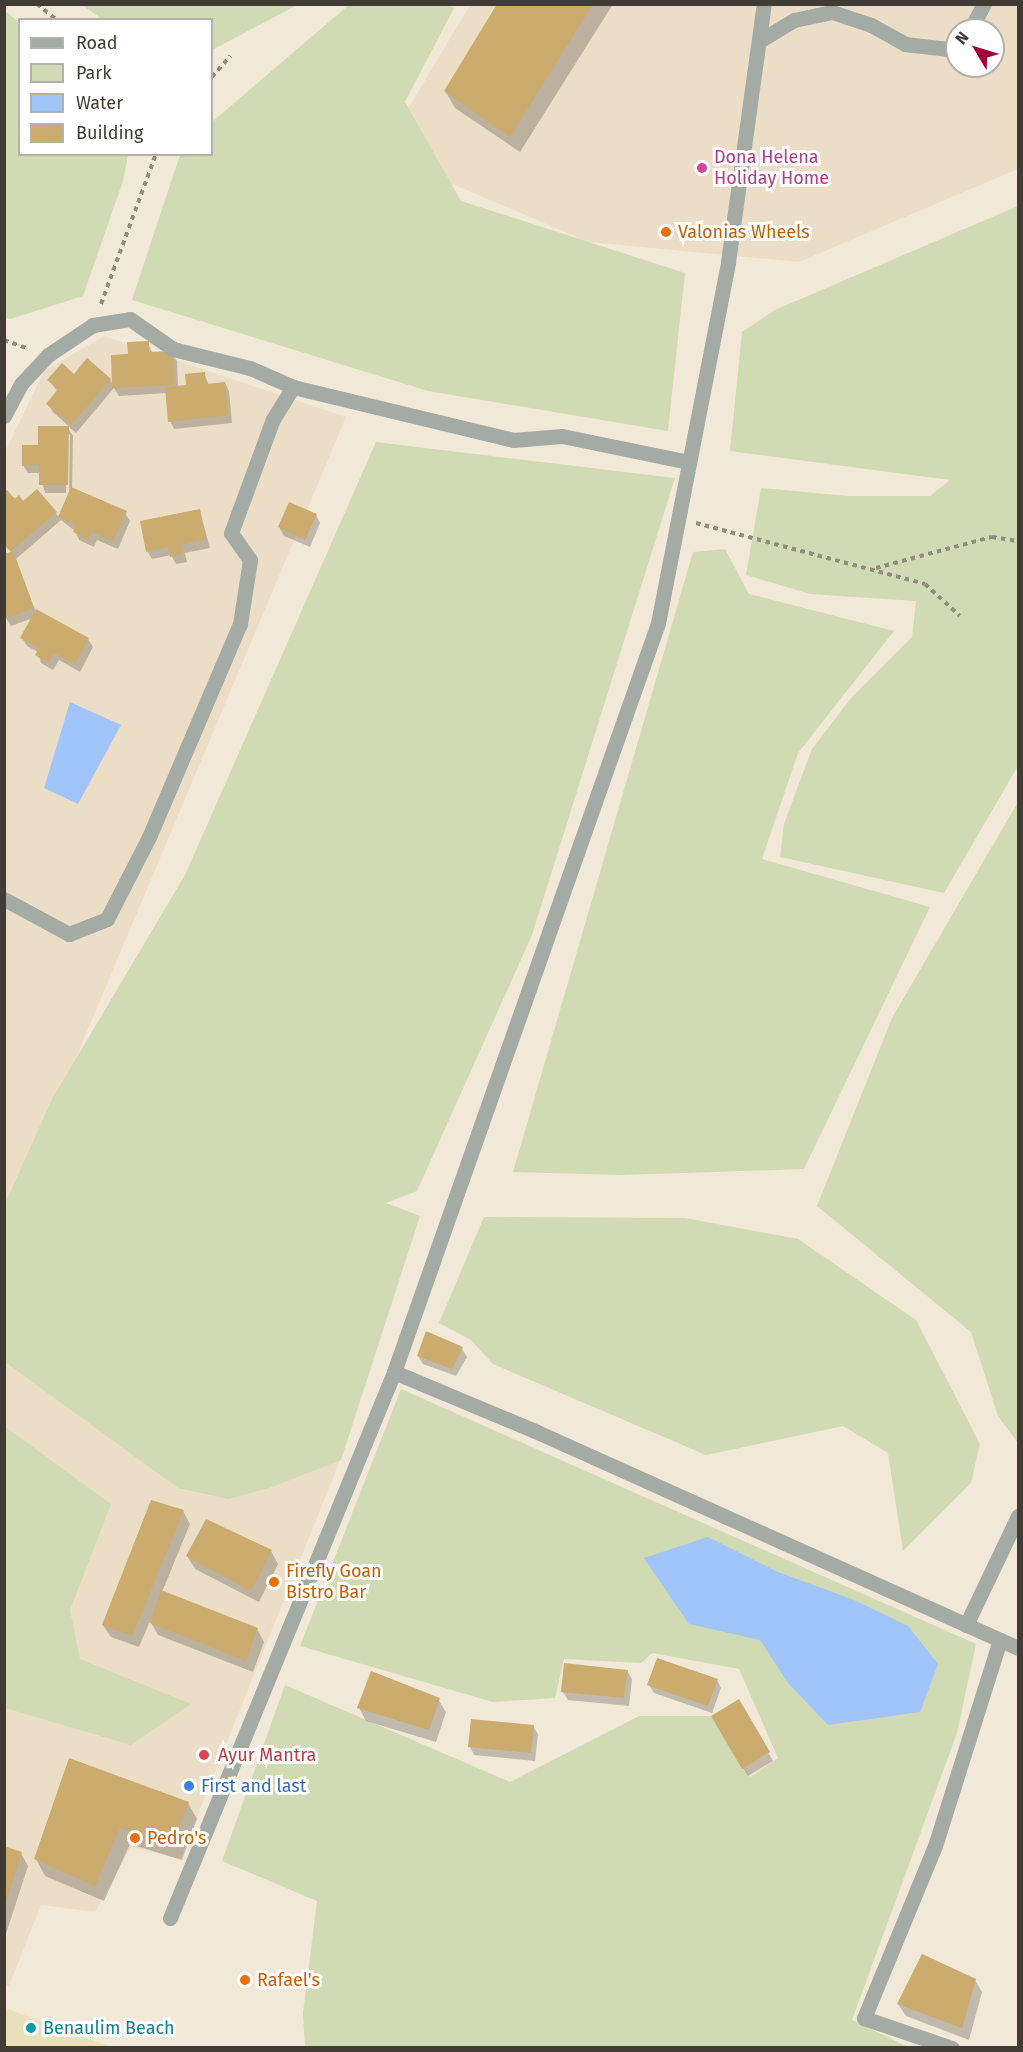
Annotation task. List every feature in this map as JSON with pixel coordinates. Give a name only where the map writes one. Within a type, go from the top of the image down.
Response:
[{"type":"street","points":[[170,1918],[394,1372],[658,623],[728,262],[764,4]]},
{"type":"street","points":[[976,18],[984,4]]},
{"type":"street","points":[[759,41],[794,20],[832,12],[871,25],[905,44],[945,49]]},
{"type":"street","points":[[4,416],[21,384],[48,355],[93,325],[130,319],[173,348],[250,368],[293,387],[513,440],[562,436],[689,462]]},
{"type":"street","points":[[4,899],[69,934],[107,919],[149,837],[240,624],[250,560],[231,533],[273,419],[293,387]]},
{"type":"street","points":[[394,1372],[535,1431],[1018,1648]]},
{"type":"street","points":[[966,1625],[1018,1516]]},
{"type":"street","points":[[952,2048],[864,2018],[935,1846],[1000,1640]]},
{"type":"path","points":[[37,4],[54,18]]},
{"type":"path","points":[[213,76],[230,56]]},
{"type":"path","points":[[93,325],[155,156]]},
{"type":"path","points":[[678,518],[875,568],[925,585],[960,616]]},
{"type":"path","points":[[875,568],[992,537],[1018,542]]},
{"type":"shaded area","points":[[470,5],[1018,5],[1018,169],[799,262],[589,242],[381,154]]},
{"type":"shaded area","points":[[104,336],[346,417],[5,1226],[5,452],[44,371]]},
{"type":"shaded area","points":[[5,1340],[341,1458],[180,1859],[131,1847],[95,1912],[41,1905],[9,1986],[5,1984]]},
{"type":"green space","points":[[350,4],[446,4],[454,8],[405,102],[461,201],[685,273],[668,431],[428,391],[132,300],[180,156],[213,156],[213,121]]},
{"type":"green space","points":[[82,5],[297,5],[213,49],[213,18],[101,18]]},
{"type":"green space","points":[[5,11],[18,21],[18,156],[128,156],[123,181],[83,296],[10,319],[4,317]]},
{"type":"green space","points":[[1018,206],[1018,766],[944,893],[780,857],[784,824],[812,749],[851,698],[912,637],[916,601],[810,594],[746,575],[761,488],[847,496],[930,496],[950,480],[730,451],[742,332],[775,310]]},
{"type":"green space","points":[[376,442],[675,478],[532,935],[417,1191],[386,1203],[420,1216],[341,1460],[272,1487],[229,1499],[178,1488],[5,1362],[5,1204],[52,1099],[185,875]]},
{"type":"green space","points":[[725,549],[749,594],[894,631],[798,753],[762,859],[930,907],[804,1169],[622,1175],[513,1172],[693,552]]},
{"type":"green space","points":[[1018,802],[1018,1443],[998,1416],[971,1332],[817,1206],[892,1018]]},
{"type":"green space","points":[[484,1217],[685,1218],[798,1239],[916,1320],[980,1444],[971,1483],[903,1551],[888,1453],[843,1426],[706,1455],[493,1364],[471,1340],[439,1323]]},
{"type":"green space","points":[[401,1389],[976,1644],[957,1733],[852,2020],[908,2047],[305,2047],[303,2013],[317,1901],[222,1861],[285,1685],[510,1782],[639,1716],[711,1716],[750,1777],[778,1758],[739,1669],[652,1653],[641,1663],[564,1659],[555,1698],[493,1702],[300,1646]]},
{"type":"green space","points":[[4,1426],[111,1504],[70,1610],[80,1659],[191,1704],[131,1745],[5,1708]]},
{"type":"sand","name":"Benaulim Beach","points":[[5,2008],[111,2047],[5,2047]]},
{"type":"water","points":[[70,702],[121,725],[78,804],[44,788]]},
{"type":"water","points":[[708,1537],[778,1572],[854,1600],[908,1626],[938,1664],[920,1712],[828,1725],[788,1683],[760,1640],[689,1624],[644,1558]]},
{"type":"building","points":[[497,4],[593,4],[510,137],[444,91]]},
{"type":"building","points":[[149,341],[149,352],[173,351],[174,385],[112,388],[111,355],[128,354],[127,342]]},
{"type":"building","points":[[87,358],[111,379],[71,425],[46,404],[58,389],[47,380],[62,363],[74,374]]},
{"type":"building","points":[[205,372],[206,384],[225,382],[229,415],[168,422],[165,387],[186,385],[185,374]]},
{"type":"building","points":[[38,426],[69,426],[68,485],[39,485],[39,465],[22,466],[22,445],[38,445]]},
{"type":"building","points":[[71,487],[127,511],[113,541],[92,532],[89,540],[73,532],[76,525],[58,517]]},
{"type":"building","points":[[37,489],[57,512],[11,551],[4,544],[4,492],[7,490],[15,499],[19,495],[23,501]]},
{"type":"building","points":[[289,502],[317,514],[305,540],[278,527]]},
{"type":"building","points":[[200,509],[206,539],[181,545],[183,554],[170,557],[168,547],[146,552],[140,521]]},
{"type":"building","points":[[13,551],[34,608],[4,619],[4,554]]},
{"type":"building","points":[[36,609],[89,638],[75,664],[54,653],[48,663],[35,655],[39,648],[20,638]]},
{"type":"building","points":[[426,1331],[463,1347],[452,1369],[417,1356]]},
{"type":"building","points":[[151,1500],[184,1510],[132,1636],[102,1625]]},
{"type":"building","points":[[206,1519],[272,1550],[251,1591],[186,1556]]},
{"type":"building","points":[[161,1590],[258,1628],[246,1661],[150,1623]]},
{"type":"building","points":[[657,1658],[718,1679],[708,1706],[647,1685]]},
{"type":"building","points":[[564,1663],[628,1670],[624,1698],[561,1692]]},
{"type":"building","points":[[371,1671],[440,1698],[429,1730],[357,1708]]},
{"type":"building","points":[[739,1699],[770,1752],[742,1769],[711,1716]]},
{"type":"building","points":[[471,1719],[534,1725],[531,1753],[468,1747]]},
{"type":"building","points":[[69,1758],[189,1802],[173,1844],[120,1828],[95,1886],[34,1859]]},
{"type":"building","points":[[4,1846],[22,1852],[5,1905],[4,1905]]},
{"type":"building","points":[[922,1954],[976,1979],[962,2028],[897,2004]]},
{"type":"place","name":"Dona Helena Holiday Home","points":[[702,168]]},
{"type":"place","name":"Valonias Wheels","points":[[666,232]]},
{"type":"place","name":"Firefly Goan Bistro Bar","points":[[274,1582]]},
{"type":"place","name":"Ayur Mantra","points":[[204,1755]]},
{"type":"place","name":"First and last","points":[[189,1786]]},
{"type":"place","name":"Pedro's","points":[[135,1838]]},
{"type":"place","name":"Rafael's","points":[[245,1980]]},
{"type":"place","name":"Benaulim Beach","points":[[31,2028]]}]
